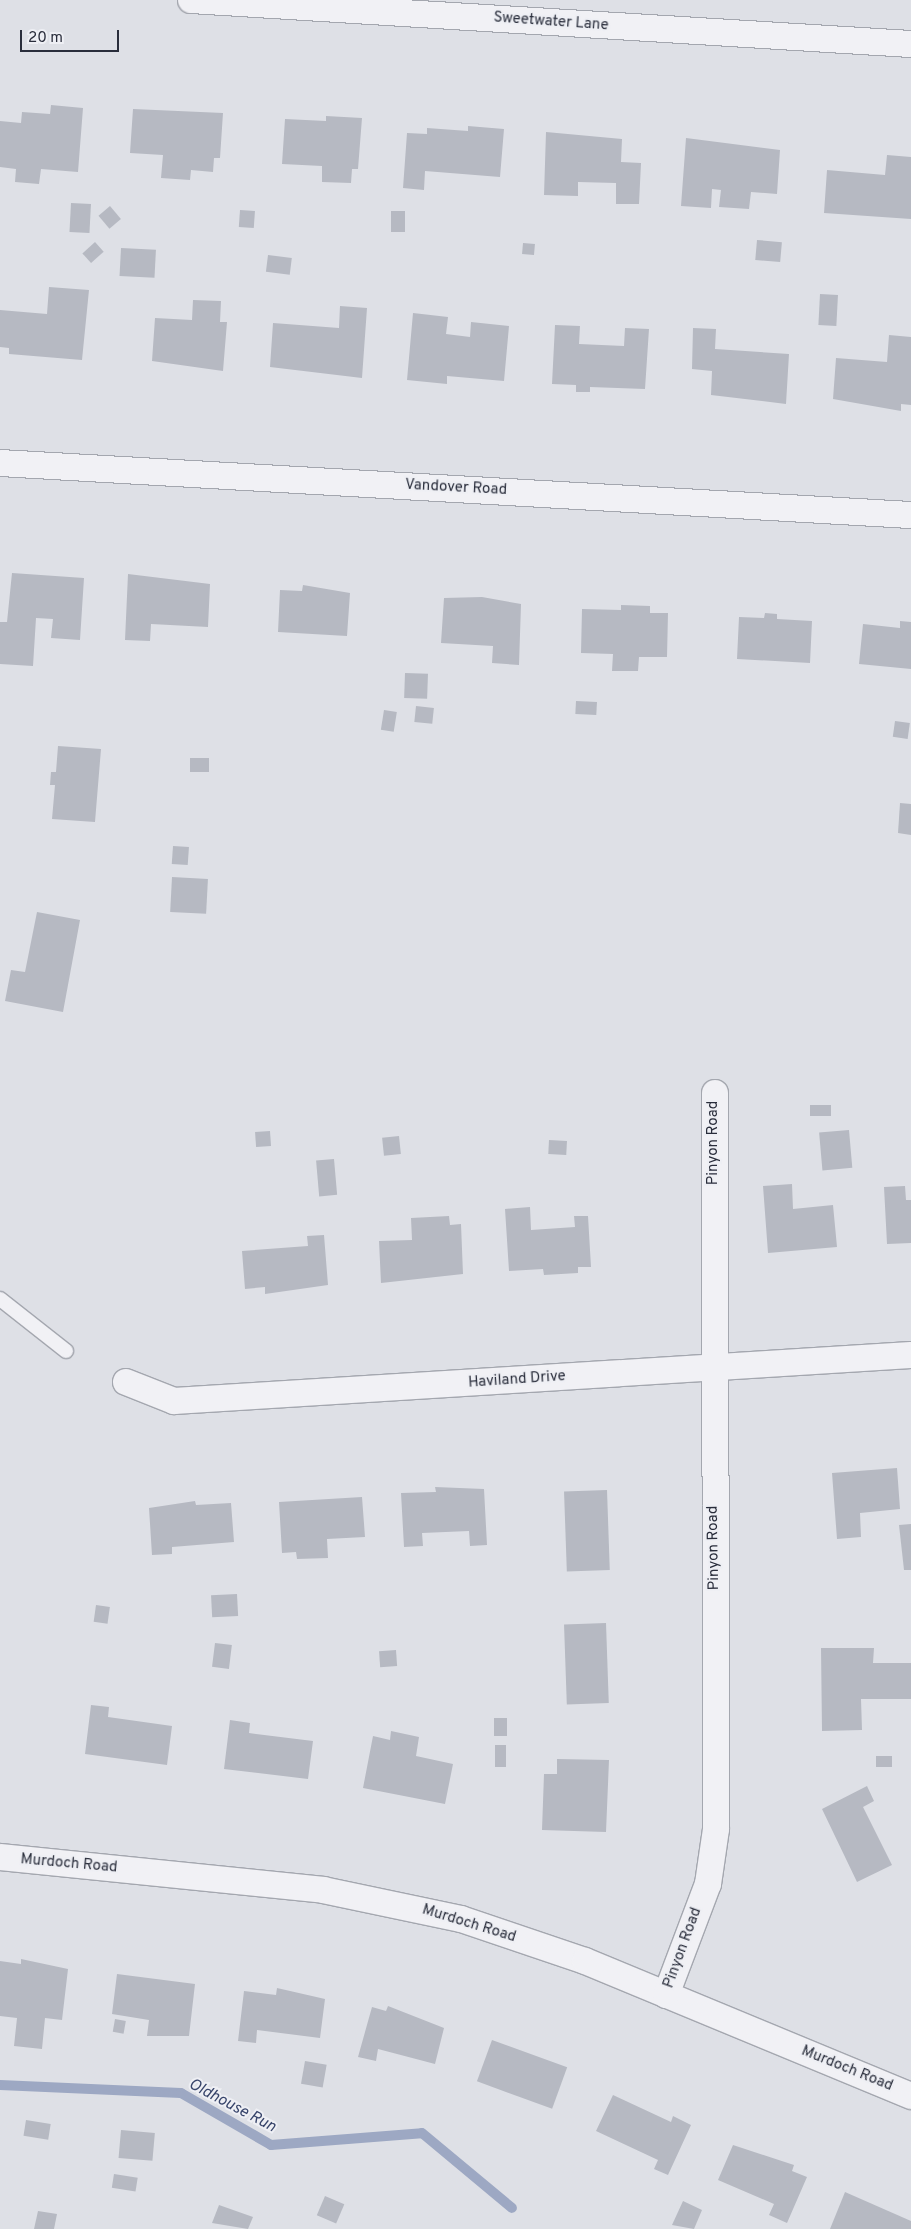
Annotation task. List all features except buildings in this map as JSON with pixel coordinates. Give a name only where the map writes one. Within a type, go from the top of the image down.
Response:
[{"type":"street","name":"Sweetwater Lane","points":[[191,0],[911,44]]},
{"type":"street","name":"Vandover Road","points":[[0,463],[911,515]]},
{"type":"street","name":"Pinyon Road","points":[[666,1995],[708,1884],[715,1853],[714,1093]]},
{"type":"street","name":"Haviland Drive","points":[[126,1382],[174,1401],[911,1355]]},
{"type":"street","name":"Murdoch Road","points":[[0,1857],[385,1901],[462,1919],[666,1995],[911,2096]]},
{"type":"lane","points":[[0,1299],[66,1351]]},
{"type":"waterway","name":"Oldhouse Run","points":[[0,2085],[181,2093],[271,2145],[422,2133],[512,2208]]}]
